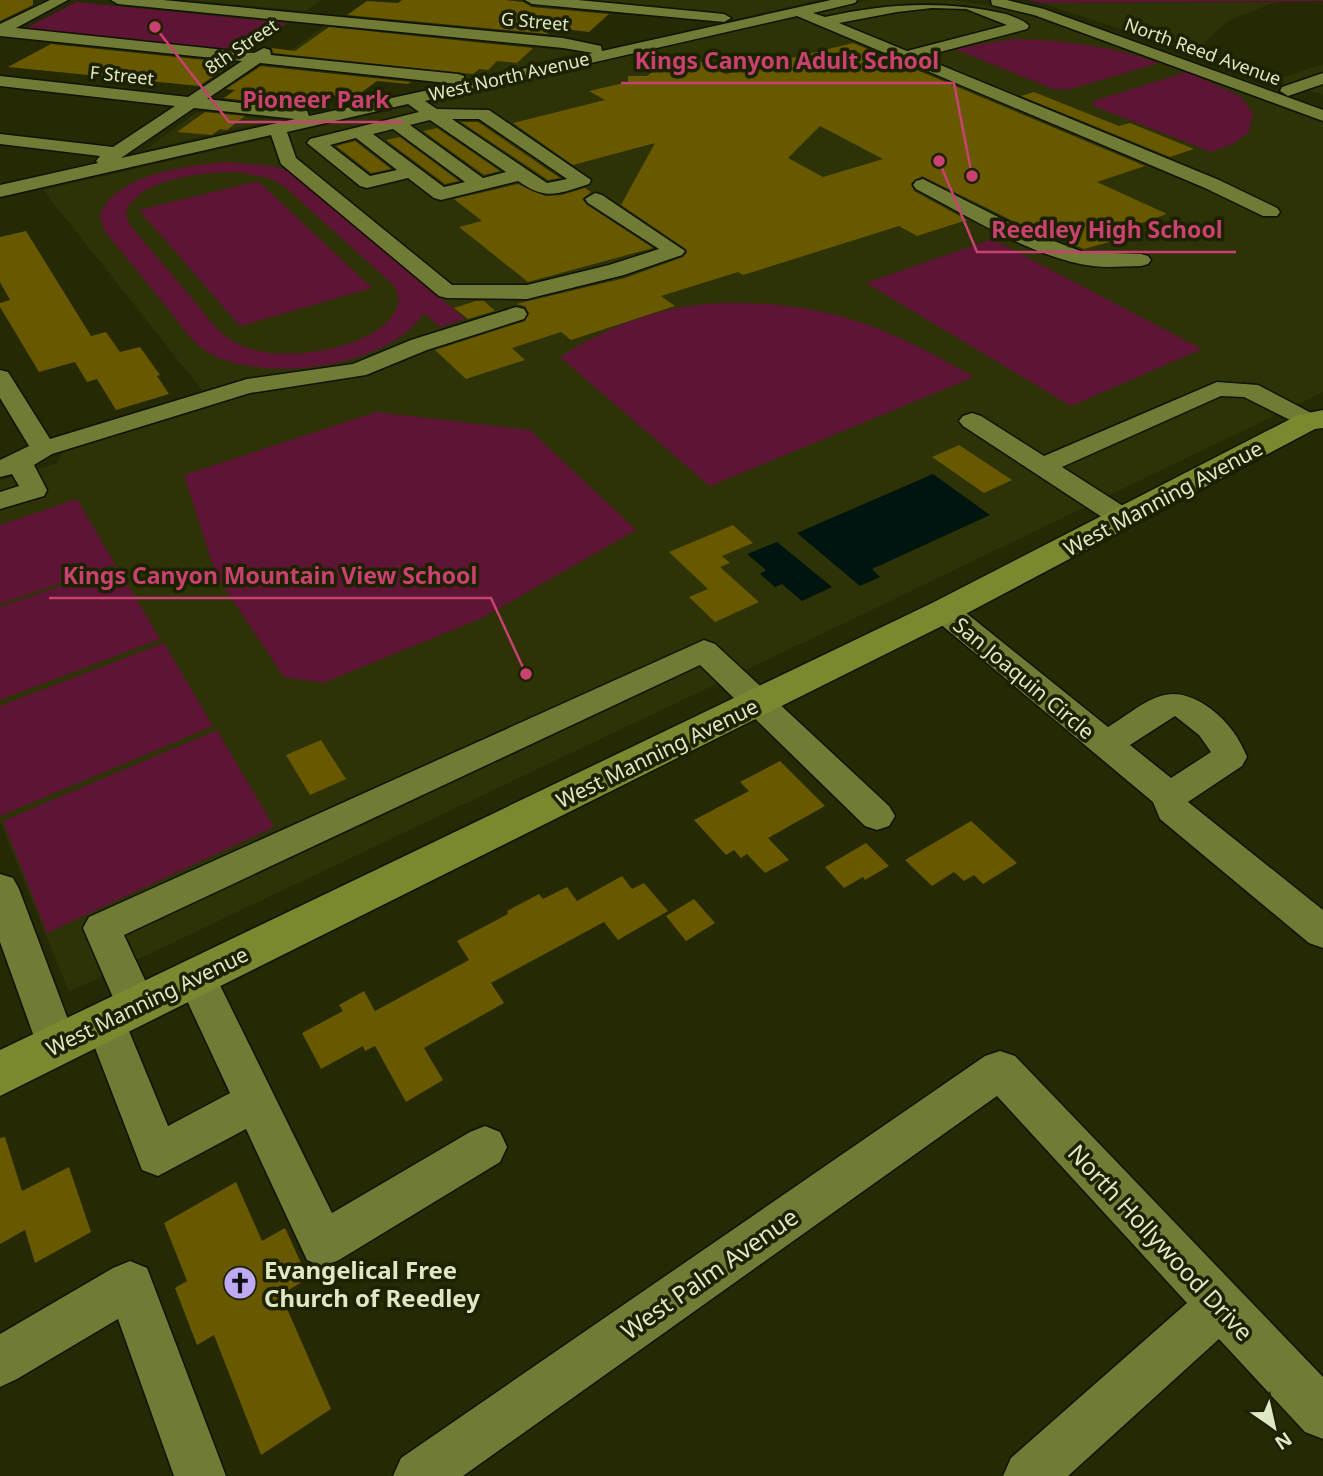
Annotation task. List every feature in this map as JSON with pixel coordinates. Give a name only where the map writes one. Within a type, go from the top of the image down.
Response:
[{"type":"main road","name":"West Manning Avenue","points":[[0,1074],[943,611],[1124,519],[1318,414]]},
{"type":"street","points":[[0,31],[61,0]]},
{"type":"street","name":"G Street","points":[[118,0],[563,43],[612,52]]},
{"type":"street","points":[[205,8],[219,0]]},
{"type":"street","points":[[532,0],[736,19],[742,23]]},
{"type":"street","name":"West North Avenue","points":[[804,15],[832,0]]},
{"type":"street","name":"West North Avenue","points":[[0,191],[742,23],[804,15],[850,0]]},
{"type":"street","name":"North Reed Avenue","points":[[988,0],[1031,9],[1282,95],[1323,103]]},
{"type":"street","name":"North Reed Avenue","points":[[1010,0],[1062,13],[1167,49],[1282,95]]},
{"type":"street","points":[[825,22],[849,16],[894,6],[922,3],[966,5],[1022,26],[976,38],[929,35],[849,16]]},
{"type":"street","points":[[922,3],[999,32]]},
{"type":"street","points":[[569,16],[581,5]]},
{"type":"street","name":"8th Street","points":[[296,32],[333,6]]},
{"type":"street","points":[[894,6],[929,35]]},
{"type":"street","points":[[872,11],[906,25]]},
{"type":"street","points":[[804,15],[1212,184],[1270,212]]},
{"type":"street","points":[[0,21],[16,22]]},
{"type":"street","points":[[1070,23],[1167,49]]},
{"type":"street","points":[[0,31],[266,52],[479,83],[489,94],[500,94],[714,44],[698,34]]},
{"type":"street","points":[[906,56],[929,35]]},
{"type":"street","points":[[440,77],[485,36]]},
{"type":"street","points":[[563,43],[654,43]]},
{"type":"street","points":[[563,43],[579,53],[573,62]]},
{"type":"street","name":"8th Street","points":[[92,170],[266,52]]},
{"type":"street","name":"F Street","points":[[0,81],[324,118]]},
{"type":"street","points":[[1282,95],[1323,114]]},
{"type":"street","points":[[410,98],[432,114],[545,190],[582,180],[488,116],[432,114],[325,138],[316,143],[367,182],[411,172]]},
{"type":"street","points":[[304,122],[325,138]]},
{"type":"street","points":[[395,122],[481,185]]},
{"type":"street","points":[[277,128],[288,160],[447,291],[527,292],[616,270],[675,251],[595,199]]},
{"type":"street","points":[[357,131],[441,194],[521,174]]},
{"type":"street","points":[[0,139],[117,153]]},
{"type":"street","points":[[923,185],[1014,233],[1078,257],[1095,260],[1141,260]]},
{"type":"street","points":[[0,501],[34,490],[10,466],[43,449],[247,386],[358,370],[428,341],[516,314]]},
{"type":"street","points":[[0,377],[43,449]]},
{"type":"street","points":[[1051,472],[1249,390],[1318,414]]},
{"type":"street","points":[[972,421],[1124,519]]},
{"type":"street","name":"San Joaquin Circle","points":[[943,611],[1105,745],[1169,796],[1230,757],[1225,741],[1215,727],[1181,704],[1169,705],[1105,745]]},
{"type":"street","points":[[255,1102],[158,1154],[121,1014],[102,928],[704,651],[877,816]]},
{"type":"street","points":[[1169,796],[1172,809],[1323,932]]},
{"type":"street","points":[[0,889],[57,1045]]},
{"type":"street","points":[[196,977],[323,1244],[485,1147]]},
{"type":"street","name":"North Hollywood Drive","points":[[1000,1070],[1323,1414]]},
{"type":"street","name":"West Palm Avenue","points":[[419,1476],[1000,1070]]},
{"type":"street","points":[[0,1362],[131,1285],[200,1476]]},
{"type":"street","points":[[1029,1476],[1221,1305]]},
{"type":"lane","points":[[1282,95],[1320,80]]},
{"type":"shaded area","points":[[189,0],[321,0],[305,11]]},
{"type":"shaded area","points":[[532,0],[819,0],[736,19]]},
{"type":"shaded area","points":[[870,0],[954,0],[1019,10],[1323,121],[1323,392],[69,992],[0,821],[0,481],[58,463],[64,448],[205,394],[43,190]]},
{"type":"shaded area","points":[[1028,0],[1323,0],[1323,1],[1041,3]]},
{"type":"shaded area","points":[[76,2],[287,23],[239,56],[17,33]]},
{"type":"shaded area","points":[[1276,2],[1228,21],[1205,42],[1203,56],[1041,3]]},
{"type":"shaded area","points":[[323,27],[569,51],[573,54],[463,80],[277,60]]},
{"type":"shaded area","points":[[1013,39],[1087,45],[1159,63],[1067,90],[1053,89],[955,49]]},
{"type":"shaded area","points":[[1323,64],[1323,95],[1274,80]]},
{"type":"shaded area","points":[[1187,72],[1240,96],[1253,113],[1249,132],[1233,144],[1211,152],[1094,106],[1093,101]]},
{"type":"shaded area","points":[[197,112],[270,119],[273,121],[145,150]]},
{"type":"shaded area","points":[[211,163],[274,166],[298,175],[465,319],[440,327],[424,313],[406,332],[382,347],[352,359],[320,366],[287,369],[255,367],[226,360],[203,349],[104,230],[100,215],[108,201],[137,181],[174,169]],"holes":[[[236,172],[269,178],[284,186],[396,289],[399,301],[396,309],[379,329],[348,344],[303,353],[270,353],[241,345],[214,326],[129,224],[126,213],[133,201],[143,192],[174,179],[207,173]]]},
{"type":"shaded area","points":[[258,181],[372,288],[240,326],[139,210]]},
{"type":"shaded area","points":[[992,239],[1202,349],[1071,406],[866,283]]},
{"type":"shaded area","points":[[723,303],[793,307],[854,320],[912,344],[974,377],[710,486],[560,357],[599,335],[638,318],[678,308]]},
{"type":"shaded area","points":[[376,412],[530,430],[636,530],[482,618],[323,683],[284,677],[216,575],[184,475]]},
{"type":"shaded area","points":[[933,474],[990,515],[872,569],[880,577],[860,586],[797,533]]},
{"type":"shaded area","points":[[77,499],[115,564],[0,604],[0,525]]},
{"type":"shaded area","points":[[777,542],[832,587],[802,601],[782,584],[775,587],[760,574],[766,570],[747,554]]},
{"type":"shaded area","points":[[117,566],[160,639],[0,700],[0,607]]},
{"type":"shaded area","points":[[164,643],[213,726],[0,816],[0,706]]},
{"type":"shaded area","points":[[217,730],[274,827],[47,933],[3,821]]},
{"type":"building","points":[[0,0],[33,0],[33,5],[0,21]]},
{"type":"building","points":[[402,0],[506,0],[523,2],[532,7],[609,14],[589,32],[564,29],[551,30],[547,34],[347,15],[367,1],[398,3]]},
{"type":"building","points":[[329,27],[533,48],[517,63],[497,61],[488,70],[479,69],[473,74],[273,53],[272,48],[295,51]]},
{"type":"building","points":[[853,43],[1145,166],[1097,182],[1167,214],[1111,234],[1120,239],[1084,249],[1031,230],[922,176],[911,183],[914,191],[967,220],[917,236],[899,226],[743,275],[738,272],[661,296],[675,306],[571,340],[561,332],[512,348],[525,360],[466,379],[435,350],[525,321],[529,313],[525,306],[516,304],[625,278],[683,257],[687,253],[686,249],[621,205],[655,143],[573,165],[513,123],[605,100],[589,91],[628,82],[628,76],[647,76],[665,62],[699,61],[726,74]],"holes":[[[820,126],[883,159],[823,177],[788,158]]]},
{"type":"building","points":[[51,44],[234,63],[199,86],[8,67]]},
{"type":"building","points":[[261,66],[411,82],[377,81],[354,98],[322,94],[314,101],[272,96],[263,103],[224,98],[235,90],[226,89]]},
{"type":"building","points":[[1034,92],[1119,126],[1130,123],[1194,149],[1170,157],[1021,96]]},
{"type":"building","points":[[205,112],[245,116],[227,130],[220,129],[212,135],[177,132]]},
{"type":"building","points":[[461,122],[478,122],[560,178],[548,180]]},
{"type":"building","points":[[437,128],[500,171],[484,175],[423,131]]},
{"type":"building","points":[[400,137],[459,181],[445,184],[386,140]]},
{"type":"building","points":[[355,141],[391,169],[371,173],[336,146]]},
{"type":"building","points":[[518,184],[545,196],[561,195],[585,188],[591,192],[582,199],[587,205],[653,248],[528,282],[459,227],[482,221],[454,199]]},
{"type":"building","points":[[26,231],[91,336],[106,332],[120,352],[140,347],[160,375],[157,376],[169,394],[116,410],[97,379],[87,382],[75,362],[39,372],[0,307],[0,303],[10,300],[0,282],[0,237]]},
{"type":"building","points":[[484,301],[495,311],[468,319],[454,308]]},
{"type":"building","points":[[959,445],[1012,480],[984,493],[932,457]]},
{"type":"building","points":[[733,525],[753,543],[722,556],[730,563],[720,567],[759,602],[715,622],[689,597],[708,589],[669,552]]},
{"type":"building","points":[[321,740],[346,779],[310,795],[286,755]]},
{"type":"building","points":[[780,761],[825,806],[768,838],[789,860],[765,873],[747,854],[741,858],[734,850],[726,855],[694,820],[749,791],[740,782]]},
{"type":"building","points":[[971,821],[1017,863],[983,884],[974,875],[964,881],[954,872],[932,886],[905,860]]},
{"type":"building","points":[[866,843],[889,866],[844,888],[825,867]]},
{"type":"building","points":[[622,876],[632,889],[644,883],[668,911],[618,940],[604,922],[491,983],[504,1003],[424,1048],[443,1080],[406,1102],[375,1046],[365,1051],[363,1046],[321,1069],[302,1033],[343,1011],[339,1005],[364,991],[375,1011],[469,960],[457,941],[508,914],[507,911],[539,894],[543,899],[567,887],[577,901]]},
{"type":"building","points":[[694,899],[715,923],[686,941],[666,916]]},
{"type":"building","points":[[5,1137],[22,1191],[69,1167],[91,1232],[35,1263],[25,1230],[0,1244],[0,1138]]},
{"type":"building","points":[[236,1182],[262,1241],[285,1228],[308,1278],[281,1295],[331,1409],[261,1455],[214,1335],[197,1345],[175,1288],[187,1281],[164,1223]]},
{"type":"place","name":"Pioneer Park","points":[[155,27]]},
{"type":"place","name":"Reedley High School","points":[[939,161]]},
{"type":"place","name":"Kings Canyon Adult School","points":[[972,176]]},
{"type":"place","name":"Kings Canyon Mountain View School","points":[[526,674]]},
{"type":"place","name":"Evangelical Free Church of Reedley","points":[[240,1283]]}]
